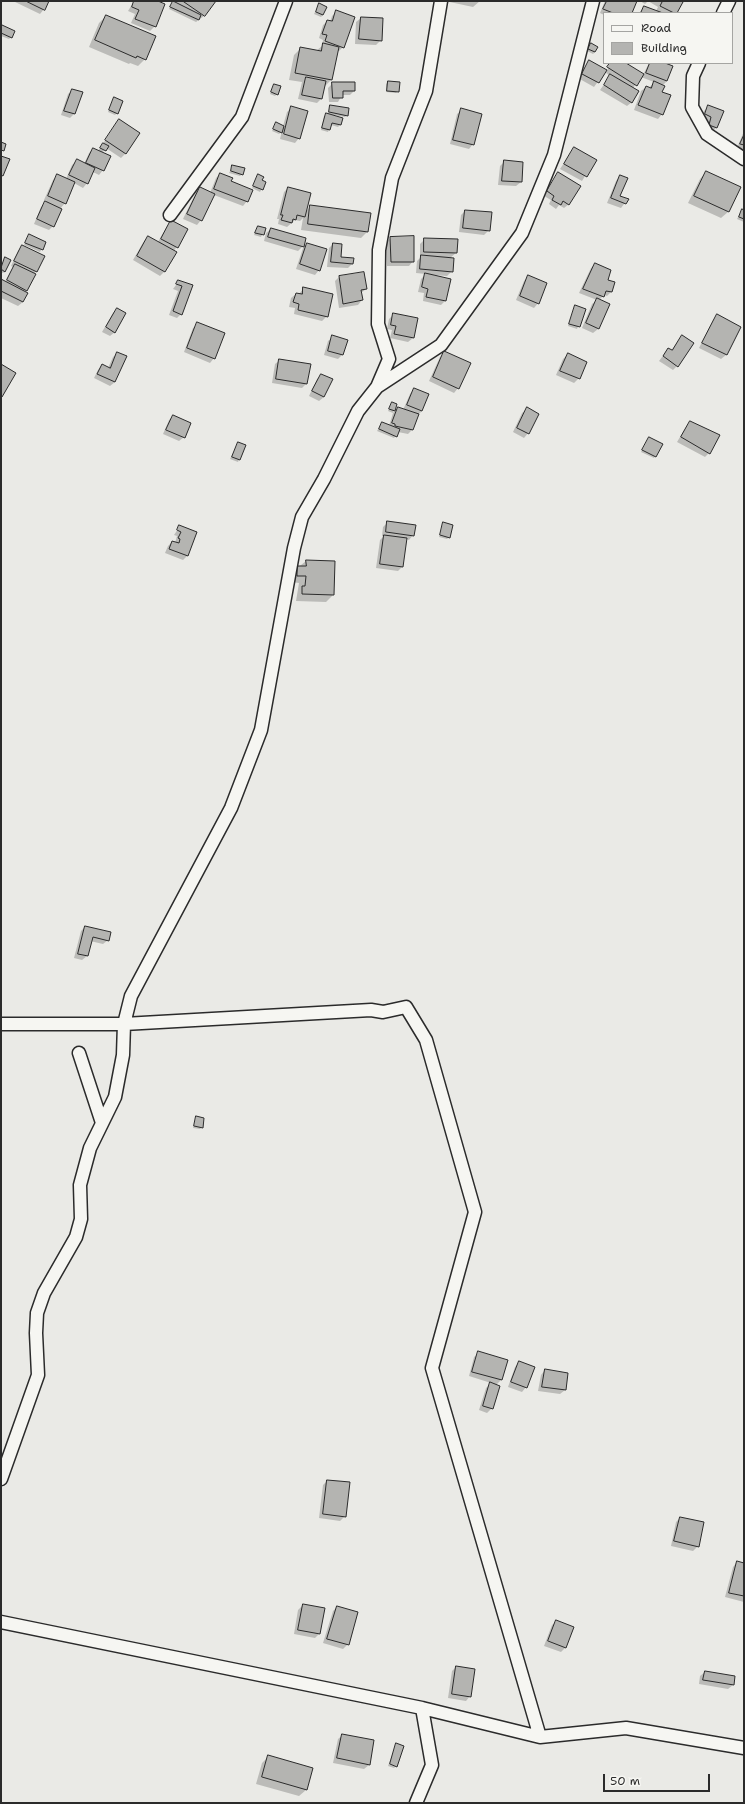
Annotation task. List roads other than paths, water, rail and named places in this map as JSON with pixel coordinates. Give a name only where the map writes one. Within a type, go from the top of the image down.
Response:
[{"type":"street","points":[[170,215],[242,117],[286,1]]},
{"type":"street","points":[[378,387],[389,359],[378,324],[379,250],[392,178],[426,91],[441,1]]},
{"type":"street","points":[[1,1479],[38,1375],[36,1333],[37,1313],[44,1294],[76,1236],[81,1219],[80,1184],[90,1148],[115,1097],[123,1055],[124,1024],[131,996],[231,808],[261,730],[294,548],[302,517],[324,479],[358,411],[378,387],[441,345],[522,233],[554,155],[593,1]]},
{"type":"street","points":[[724,12],[729,1]]},
{"type":"street","points":[[699,64],[693,76],[692,107],[707,134],[744,159]]},
{"type":"street","points":[[1,1024],[124,1024],[371,1010],[383,1012],[406,1007],[426,1040],[475,1212],[432,1368],[540,1737]]},
{"type":"street","points":[[79,1053],[102,1123]]},
{"type":"street","points":[[1,1622],[422,1708],[540,1737],[626,1728],[744,1748]]},
{"type":"street","points":[[416,1803],[432,1765],[422,1708]]}]
